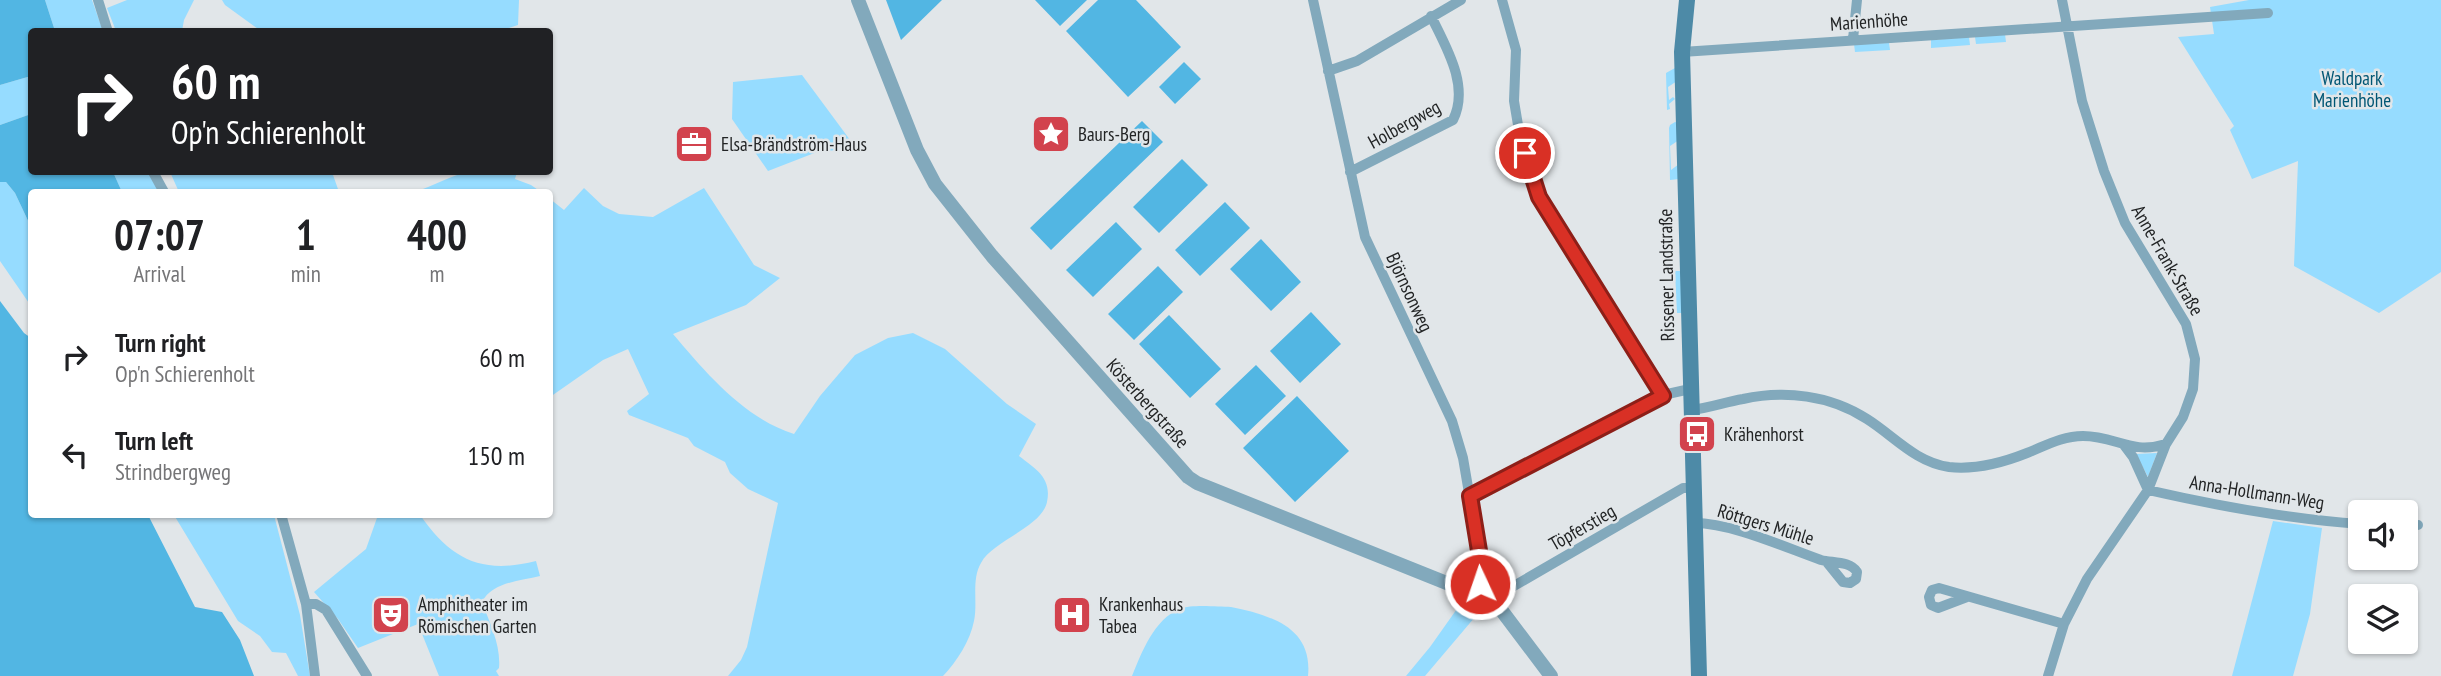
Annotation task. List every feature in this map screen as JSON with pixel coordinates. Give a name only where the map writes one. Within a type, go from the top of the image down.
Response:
[{"type":"main road","name":"Rissener Landstraße","points":[[1688,0],[1682,52],[1699,676]]},
{"type":"street","points":[[98,0],[106,28]]},
{"type":"street","name":"Kösterbergstraße","points":[[858,0],[917,150],[935,184],[992,256],[1188,477],[1197,483],[1493,603],[1551,676]]},
{"type":"street","name":"Björnsonweg","points":[[1313,0],[1365,237],[1452,421],[1463,458],[1482,569],[1476,594]]},
{"type":"street","points":[[1328,71],[1357,61],[1461,0]]},
{"type":"street","points":[[1502,0],[1516,50],[1514,101],[1519,131],[1539,197],[1663,396]]},
{"type":"street","points":[[1853,39],[1857,0]]},
{"type":"street","name":"Anne-Frank-Straße","points":[[2048,676],[2064,624],[2088,579],[2148,490],[2166,444],[2183,417],[2193,389],[2195,359],[2179,310],[2139,248],[2110,187],[2082,101],[2062,0]]},
{"type":"street","name":"Marienhöhe","points":[[1682,52],[2268,13]]},
{"type":"street","name":"Holbergweg","points":[[1350,172],[1453,120],[1458,109],[1455,65],[1431,16]]},
{"type":"street","points":[[1470,496],[1663,396],[1690,389]]},
{"type":"street","points":[[1691,410],[1761,396],[1799,395],[1821,398],[1864,417],[1916,456],[1938,464],[1968,468],[1995,464],[2065,438],[2100,438],[2143,449],[2166,444]]},
{"type":"street","points":[[2124,445],[2133,457],[2148,490]]},
{"type":"street","name":"Töpferstieg","points":[[1493,603],[1496,597],[1512,587],[1683,488],[1692,488]]},
{"type":"street","name":"Anna-Hollmann-Weg","points":[[2148,490],[2218,506],[2290,518],[2348,523]]},
{"type":"street","points":[[282,518],[306,604],[315,676]]},
{"type":"street","name":"Röttgers Mühle","points":[[1694,523],[1718,525],[1826,561]]},
{"type":"street","points":[[1967,597],[2064,624]]},
{"type":"street","points":[[306,604],[316,604],[326,610],[368,676]]},
{"type":"green space","points":[[45,0],[92,0],[102,28],[54,28]]},
{"type":"green space","points":[[127,0],[194,0],[183,28],[115,28],[107,8]]},
{"type":"green space","points":[[222,0],[519,0],[518,25],[509,28],[257,28]]},
{"type":"green space","name":"Waldpark Marienhöhe","points":[[2249,0],[2441,0],[2441,272],[2379,313],[2294,266],[2298,161],[2252,179],[2230,130],[2234,126],[2178,37],[2214,34],[2210,7]]},
{"type":"green space","points":[[2005,34],[2006,42],[1976,44],[1975,37]]},
{"type":"green space","points":[[1969,37],[1970,45],[1931,48],[1931,40]]},
{"type":"green space","points":[[1889,43],[1890,50],[1855,52],[1854,44]]},
{"type":"green space","points":[[1675,68],[1677,81],[1668,87],[1669,100],[1673,97],[1675,99],[1667,110],[1666,73]]},
{"type":"green space","points":[[802,75],[856,148],[817,152],[768,171],[732,119],[733,82]]},
{"type":"green space","points":[[28,77],[28,115],[0,125],[0,85]]},
{"type":"green space","points":[[1675,122],[1678,123],[1679,140],[1670,146],[1671,170],[1679,164],[1679,179],[1670,180],[1669,128]]},
{"type":"green space","points":[[114,175],[150,175],[157,189],[121,189]]},
{"type":"green space","points":[[171,175],[333,175],[338,189],[178,189]]},
{"type":"green space","points":[[456,175],[516,175],[515,179],[537,189],[422,189]]},
{"type":"green space","points":[[0,182],[6,182],[15,193],[28,221],[28,302],[0,261]]},
{"type":"green space","points":[[584,188],[603,206],[619,214],[653,217],[704,188],[754,265],[780,278],[746,305],[673,334],[727,393],[742,406],[776,427],[794,434],[820,396],[855,355],[888,338],[913,333],[945,349],[1007,404],[1036,424],[1019,456],[1045,480],[1047,502],[1036,519],[995,548],[981,563],[975,584],[972,628],[962,650],[943,676],[728,676],[741,660],[747,647],[778,503],[748,489],[730,473],[725,462],[694,446],[688,438],[629,415],[627,411],[649,394],[628,349],[603,360],[553,395],[553,201],[564,210]]},
{"type":"green space","points":[[1675,271],[1682,271],[1683,313],[1677,313]]},
{"type":"green space","points":[[2157,453],[2148,477],[2136,454]]},
{"type":"green space","points":[[176,518],[275,518],[300,615],[310,676],[298,676],[286,653],[272,652],[260,636],[238,621]]},
{"type":"green space","points":[[377,518],[422,518],[443,543],[469,560],[499,566],[536,561],[540,576],[499,586],[482,602],[497,643],[499,668],[496,671],[499,676],[439,676],[418,624],[358,648],[338,619],[314,592],[366,549]]},
{"type":"green space","points":[[2273,521],[2322,528],[2310,614],[2293,676],[2232,676]]},
{"type":"green space","points":[[1459,606],[1475,617],[1425,676],[1406,676],[1430,647]]},
{"type":"green space","points":[[1191,607],[1231,607],[1260,614],[1286,626],[1304,646],[1308,659],[1308,676],[1132,676],[1150,637],[1171,614]]},
{"type":"shaded area","points":[[0,0],[45,0],[54,28],[28,28],[28,77],[0,85]]},
{"type":"shaded area","points":[[886,0],[942,0],[901,40]]},
{"type":"shaded area","points":[[1035,0],[1087,0],[1060,26]]},
{"type":"shaded area","points":[[1098,0],[1136,0],[1181,47],[1128,97],[1066,31]]},
{"type":"shaded area","points":[[1184,62],[1201,79],[1175,104],[1159,87]]},
{"type":"shaded area","points":[[28,115],[28,175],[114,175],[121,189],[28,189],[28,221],[15,193],[6,182],[0,182],[0,125]]},
{"type":"shaded area","points":[[1142,121],[1163,142],[1051,250],[1030,228]]},
{"type":"shaded area","points":[[1182,159],[1208,185],[1159,233],[1133,207]]},
{"type":"shaded area","points":[[1225,202],[1250,228],[1200,276],[1175,250]]},
{"type":"shaded area","points":[[1116,222],[1142,249],[1093,297],[1066,270]]},
{"type":"shaded area","points":[[1261,239],[1301,282],[1271,311],[1230,269]]},
{"type":"shaded area","points":[[1158,266],[1183,292],[1134,340],[1108,314]]},
{"type":"shaded area","points":[[0,301],[28,336],[28,518],[150,518],[195,607],[222,612],[240,640],[254,676],[0,676]]},
{"type":"shaded area","points":[[1311,312],[1341,344],[1300,383],[1270,351]]},
{"type":"shaded area","points":[[1169,315],[1221,369],[1190,398],[1139,344]]},
{"type":"shaded area","points":[[1256,365],[1286,396],[1245,435],[1215,404]]},
{"type":"shaded area","points":[[1297,396],[1349,451],[1295,502],[1243,448]]},
{"type":"place","name":"Baurs-Berg","points":[[1051,134]]},
{"type":"place","name":"Elsa-Brändström-Haus","points":[[694,144]]},
{"type":"place","name":"Krähenhorst","points":[[1697,434]]},
{"type":"place","name":"Amphitheater im Römischen Garten","points":[[391,615]]},
{"type":"place","name":"Krankenhaus Tabea","points":[[1072,615]]},
{"type":"route","points":[[1480,584],[1482,569],[1470,496],[1663,396],[1539,197],[1525,153]]}]
